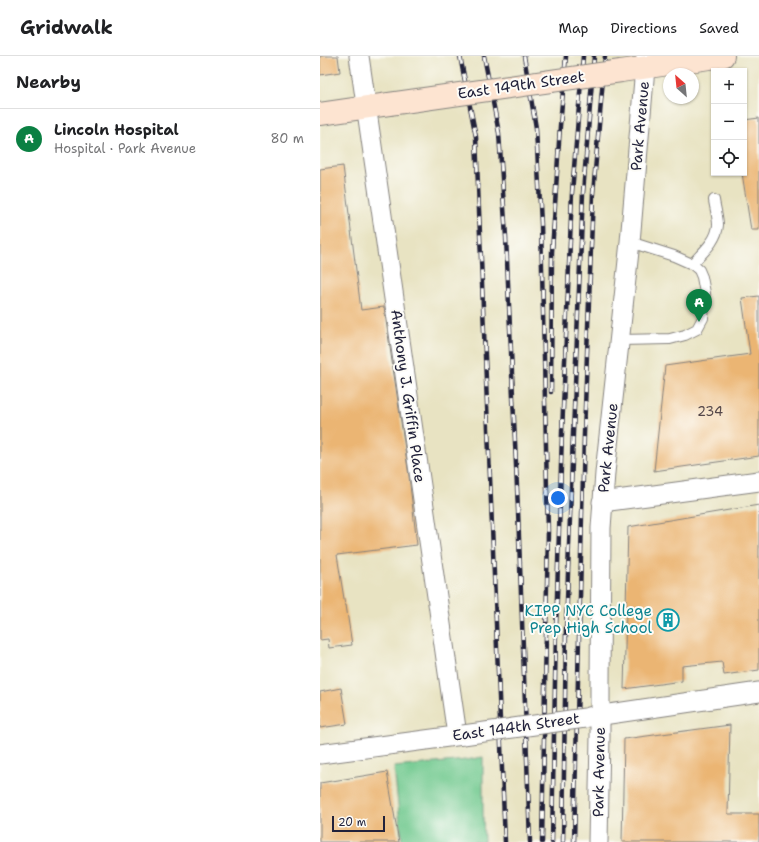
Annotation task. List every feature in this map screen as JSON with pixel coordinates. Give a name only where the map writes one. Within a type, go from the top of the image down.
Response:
[{"type":"main road","name":"East 149th Street","points":[[320,114],[621,71],[646,62],[723,56]]},
{"type":"street","name":"Anthony J. Griffin Place","points":[[359,56],[460,735]]},
{"type":"street","name":"Park Avenue","points":[[598,842],[593,717],[602,502],[630,242],[646,62]]},
{"type":"street","points":[[602,502],[759,481]]},
{"type":"street","name":"East 144th Street","points":[[320,754],[593,717],[759,692]]},
{"type":"lane","points":[[692,264],[703,253],[716,235],[718,224],[714,200]]},
{"type":"lane","points":[[619,340],[670,339],[686,335],[696,329],[703,318],[705,293],[699,270],[692,264],[674,256],[630,242]]},
{"type":"green space","points":[[483,757],[484,842],[402,842],[394,767]]},
{"type":"building","points":[[320,56],[338,56],[340,72],[320,75]]},
{"type":"building","points":[[759,118],[759,230],[751,230],[742,176],[747,176],[747,120]]},
{"type":"building","points":[[343,166],[361,310],[384,307],[409,476],[417,545],[337,555],[352,645],[329,648],[328,639],[320,640],[320,169]]},
{"type":"building","points":[[759,296],[759,456],[654,471],[665,366],[750,354],[742,298]]},
{"type":"building","name":"KIPP NYC College Prep High School","points":[[759,505],[759,670],[724,675],[722,662],[682,666],[682,681],[624,689],[628,527]]},
{"type":"building","points":[[341,688],[347,724],[320,728],[320,692]]},
{"type":"building","points":[[730,725],[728,814],[759,814],[759,842],[622,842],[624,739]]},
{"type":"building","points":[[387,772],[399,842],[320,842],[320,783]]},
{"type":"railway","points":[[460,56],[476,137],[505,842]]},
{"type":"railway","points":[[484,56],[499,133],[506,237],[530,842]]},
{"type":"railway","points":[[524,56],[536,128],[541,224],[548,531],[542,842]]},
{"type":"railway","points":[[551,392],[552,252],[566,56]]},
{"type":"railway","points":[[552,842],[556,629],[562,433],[572,193],[583,56]]},
{"type":"railway","points":[[563,842],[566,629],[573,433],[583,193],[594,56]]},
{"type":"railway","points":[[574,842],[584,434],[593,194],[605,56]]},
{"type":"place","name":"Lincoln Hospital","points":[[699,322]]},
{"type":"place","name":"KIPP NYC College Prep High School","points":[[668,620]]}]
